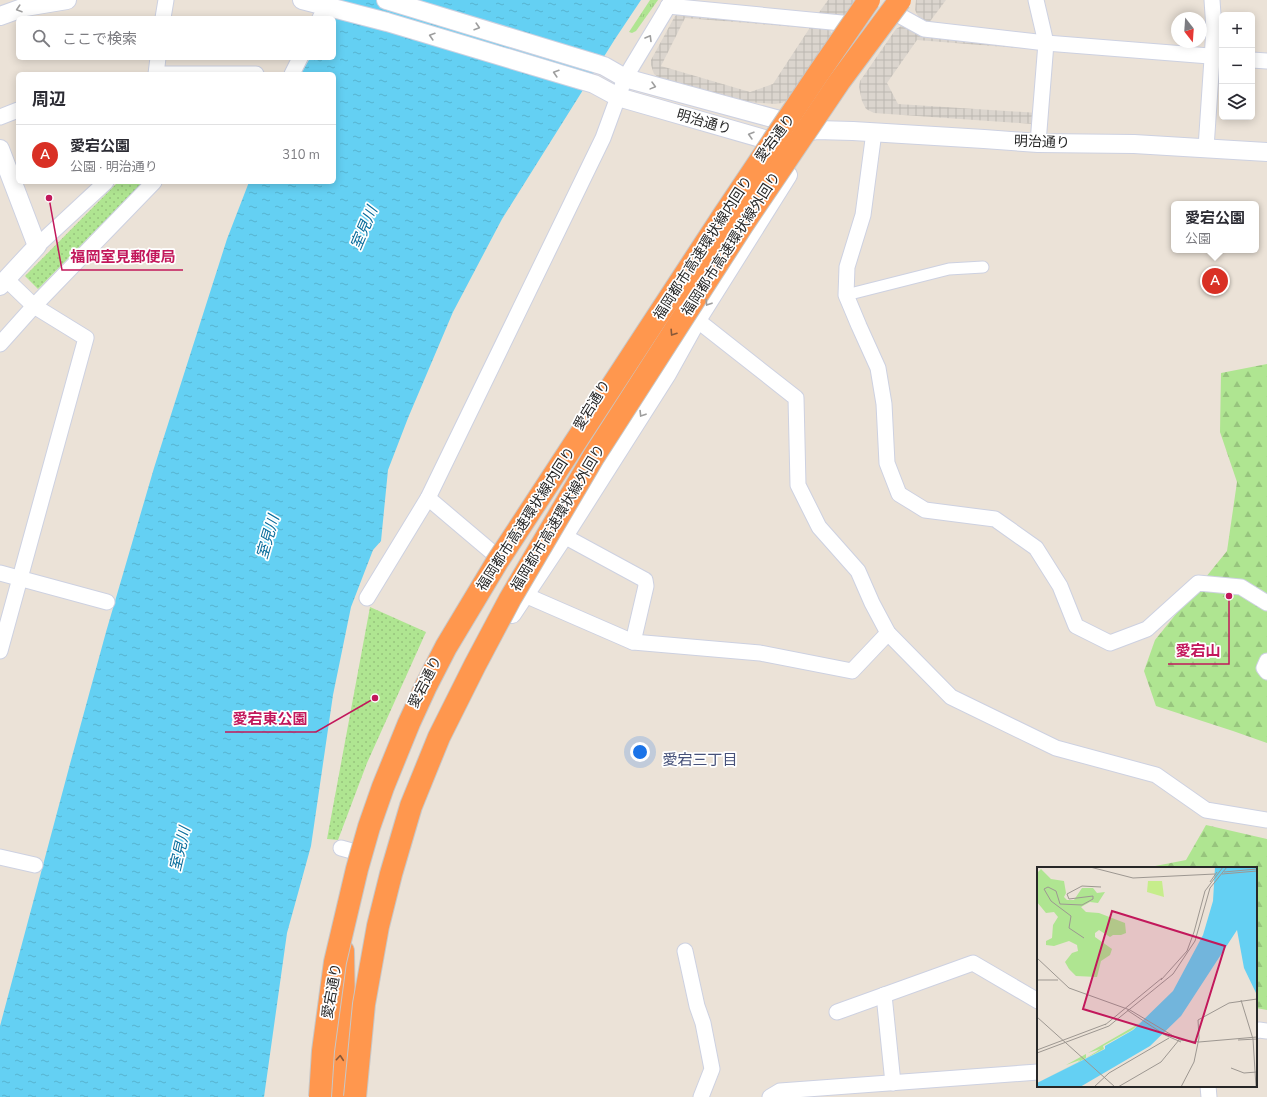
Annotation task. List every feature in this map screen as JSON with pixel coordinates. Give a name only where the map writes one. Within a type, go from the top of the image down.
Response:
[{"type":"highway","name":"福岡都市高速環状線内回り","points":[[320,1097],[323,1051],[335,962],[357,869],[369,827],[383,787],[426,686],[446,647],[497,562],[725,213],[869,0]]},
{"type":"highway","name":"福岡都市高速環状線外回り","points":[[355,1097],[364,1004],[378,926],[391,874],[411,806],[439,737],[510,599],[603,443],[743,224],[839,82],[900,4]]},
{"type":"highway","points":[[337,1097],[344,1015],[342,930]]},
{"type":"street","points":[[0,16],[25,7],[67,0]]},
{"type":"street","points":[[163,16],[166,0]]},
{"type":"street","points":[[302,0],[324,12]]},
{"type":"street","name":"明治通り","points":[[386,0],[604,66],[624,78],[789,121],[816,130]]},
{"type":"street","name":"愛宕通り","points":[[320,1097],[326,1019],[342,930],[360,853],[384,778],[414,702],[493,553],[571,439],[626,350],[772,141],[789,121],[869,0]]},
{"type":"street","points":[[1036,0],[1046,43],[1038,143]]},
{"type":"street","points":[[1206,148],[1217,57],[1212,0]]},
{"type":"street","points":[[366,598],[428,498],[603,138],[624,78],[670,3],[852,24]]},
{"type":"street","points":[[900,4],[924,29],[1046,43],[1217,57]]},
{"type":"street","name":"愛宕通り","points":[[355,1097],[362,1023],[374,937],[395,859],[419,788],[450,720],[486,653],[564,536],[667,374],[697,320],[816,130],[900,4]]},
{"type":"street","name":"明治通り","points":[[324,12],[395,25],[594,84],[618,97],[772,141],[816,130],[874,132],[1038,143],[1134,144],[1267,152]]},
{"type":"street","points":[[156,72],[158,60]]},
{"type":"street","points":[[293,72],[299,60]]},
{"type":"street","points":[[1255,60],[1267,61]]},
{"type":"street","points":[[0,117],[16,111]]},
{"type":"street","points":[[874,132],[863,214],[847,267],[846,295],[858,326],[878,368],[884,404],[887,463],[899,494],[925,510],[995,518],[1036,548],[1060,586],[1076,626],[1110,642],[1147,629],[1198,583],[1241,587],[1267,603]]},
{"type":"street","points":[[0,149],[37,246]]},
{"type":"street","points":[[0,651],[86,338],[34,306],[3,282],[37,246],[104,184]]},
{"type":"street","points":[[0,344],[34,306],[152,184]]},
{"type":"street","points":[[846,295],[949,269],[983,267]]},
{"type":"street","points":[[697,320],[796,398],[798,485],[819,527],[858,571],[872,603],[888,633],[951,697],[1056,748],[1156,775],[1206,810],[1267,820]]},
{"type":"street","points":[[428,498],[493,553]]},
{"type":"street","points":[[564,536],[645,580],[646,586],[633,642]]},
{"type":"street","points":[[0,573],[107,602]]},
{"type":"street","points":[[525,595],[633,642],[760,654],[852,671],[888,633]]},
{"type":"street","points":[[1267,662],[1264,668],[1267,672]]},
{"type":"street","points":[[342,848],[360,853]]},
{"type":"street","points":[[0,857],[35,865]]},
{"type":"street","points":[[685,951],[697,1006],[703,1024],[712,1069],[702,1097]]},
{"type":"street","points":[[836,1012],[973,962],[1037,1000]]},
{"type":"street","points":[[884,995],[893,1083]]},
{"type":"street","points":[[1257,1031],[1267,1031]]},
{"type":"street","points":[[770,1097],[780,1090],[1037,1072]]},
{"type":"street","points":[[1208,1087],[1209,1097]]},
{"type":"green space","points":[[650,0],[658,0],[636,31],[632,33],[629,32]]},
{"type":"green space","points":[[116,184],[141,184],[38,289],[25,276]]},
{"type":"green space","points":[[1267,364],[1267,743],[1156,706],[1144,671],[1155,640],[1227,551],[1237,482],[1220,432],[1221,373]]},
{"type":"green space","points":[[370,607],[426,632],[367,763],[338,840],[327,839]]},
{"type":"green space","points":[[1206,825],[1267,839],[1267,1010],[1257,1008],[1257,867],[1150,867],[1186,860]]},
{"type":"shaded area","points":[[828,0],[858,0],[843,16],[818,14]]},
{"type":"shaded area","points":[[916,0],[946,0],[928,24],[918,16],[915,10]]},
{"type":"shaded area","points":[[679,13],[829,28],[832,35],[790,99],[782,103],[775,104],[749,102],[658,77],[654,74],[651,60],[675,16]],"holes":[[[685,18],[809,28],[773,84],[750,92],[661,66]]]},
{"type":"shaded area","points":[[903,25],[908,26],[921,36],[1207,59],[1207,63],[917,40],[887,83],[898,104],[1038,113],[1033,124],[874,113],[866,109],[862,101],[859,87],[860,81],[896,29]]},
{"type":"water","name":"室見川","points":[[341,0],[641,0],[502,219],[453,312],[408,418],[388,470],[381,541],[373,550],[351,607],[333,695],[311,846],[287,933],[264,1097],[0,1097],[0,1026],[106,632],[154,468],[227,239],[248,184],[336,184],[336,72],[302,72],[309,60],[336,60],[336,16],[332,16]]},
{"type":"place","name":"福岡室見郵便局","points":[[49,198]]},
{"type":"place","name":"愛宕公園","points":[[1215,281]]},
{"type":"place","name":"愛宕山","points":[[1229,596]]},
{"type":"place","name":"愛宕東公園","points":[[375,698]]},
{"type":"district","name":"愛宕三丁目","points":[[700,760]]}]
